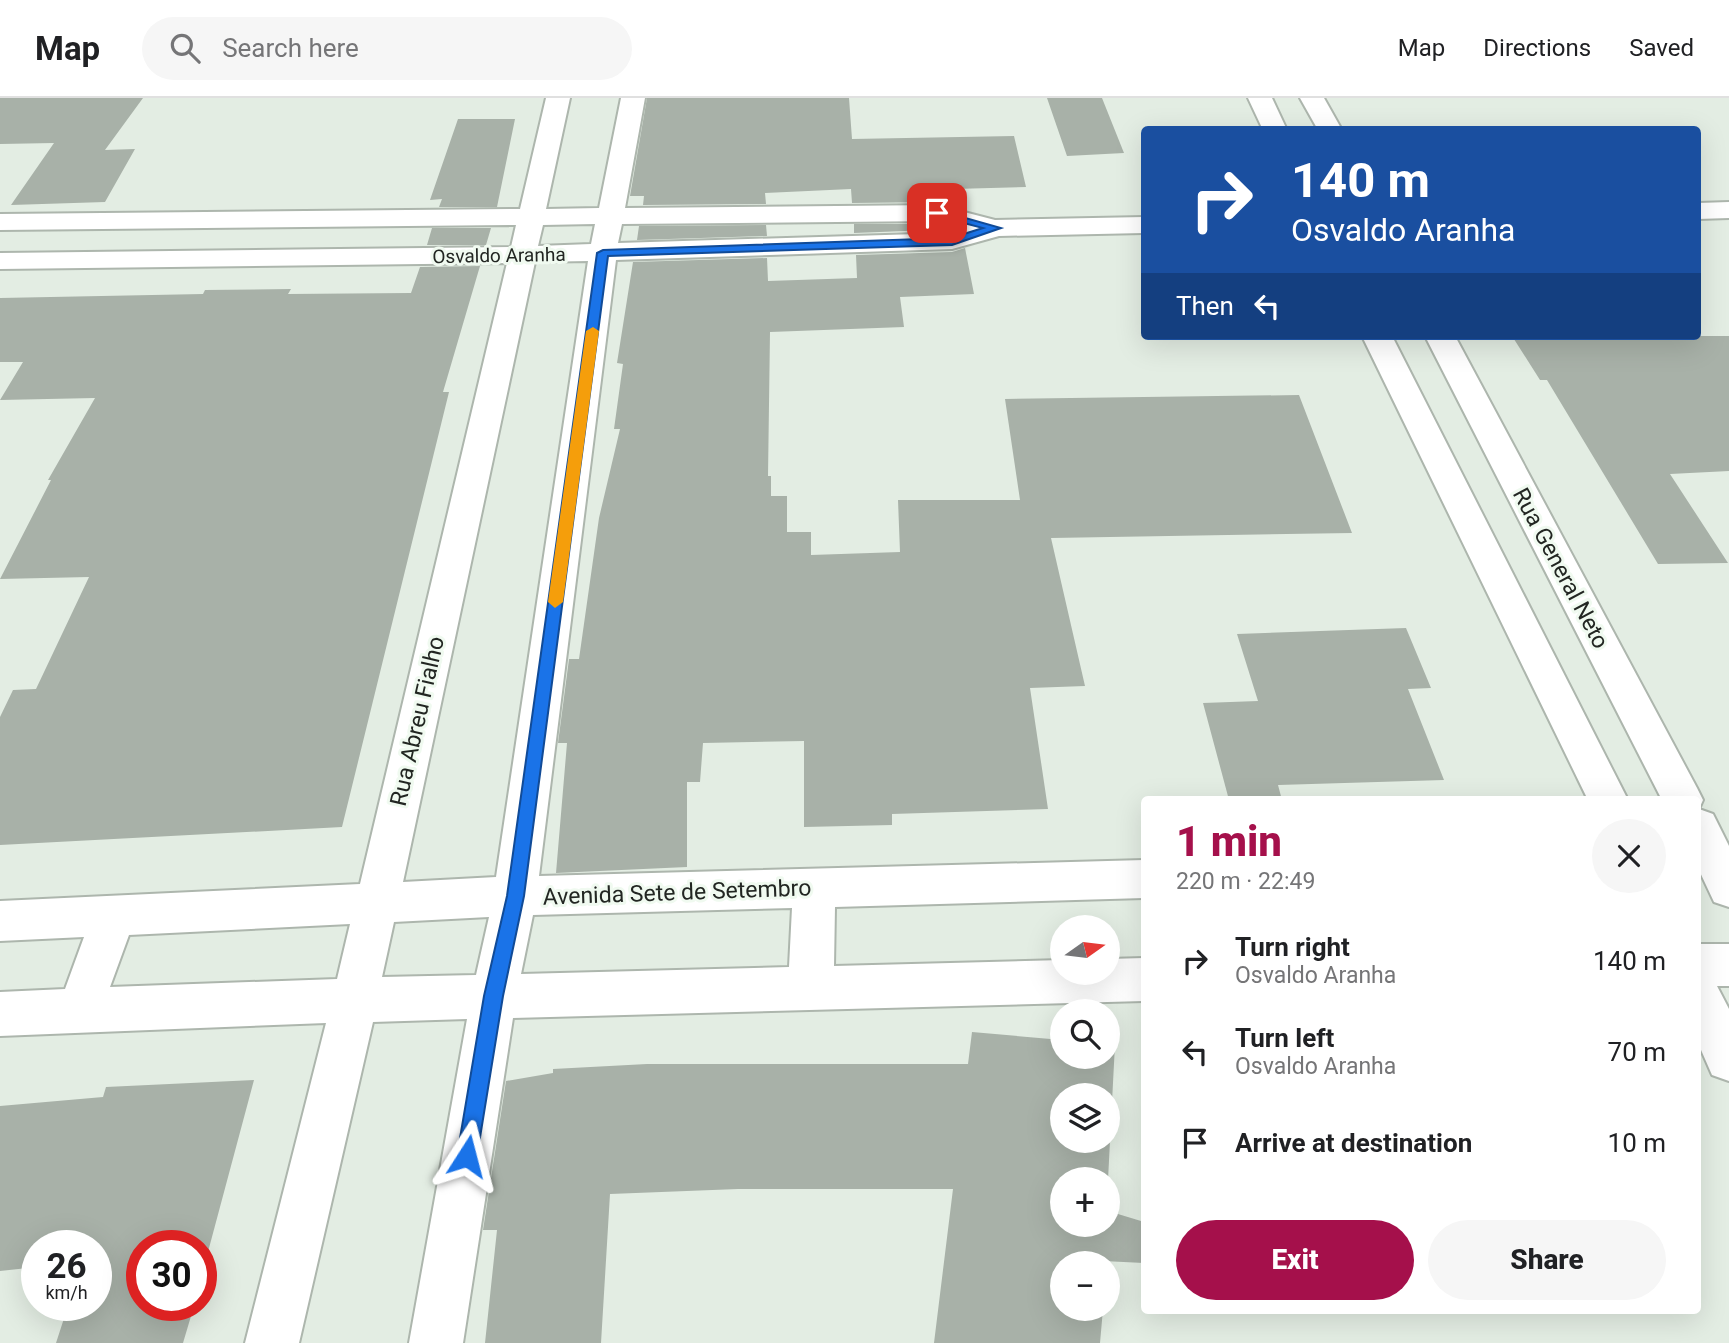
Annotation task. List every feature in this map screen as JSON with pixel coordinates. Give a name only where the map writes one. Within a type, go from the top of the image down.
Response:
[{"type":"street","name":"Rua Abreu Fialho","points":[[272,1343],[534,236],[558,98]]},
{"type":"street","points":[[436,1343],[494,996],[515,896],[600,235],[632,98]]},
{"type":"street","points":[[1260,98],[1273,126]]},
{"type":"street","points":[[1312,98],[1328,126]]},
{"type":"street","points":[[1701,211],[1729,210]]},
{"type":"street","name":"Osvaldo Aranha","points":[[0,222],[362,217],[534,236],[600,235],[937,213],[995,228],[1141,225]]},
{"type":"street","points":[[345,258],[362,217]]},
{"type":"street","name":"Osvaldo Aranha","points":[[0,261],[345,258],[534,236],[952,242],[995,228]]},
{"type":"street","points":[[1379,340],[1606,796]]},
{"type":"street","name":"Rua General Neto","points":[[1442,340],[1681,796]]},
{"type":"street","points":[[1436,450],[1500,453]]},
{"type":"street","name":"Avenida Sete de Setembro","points":[[0,921],[515,896],[1141,879]]},
{"type":"street","points":[[811,989],[814,888]]},
{"type":"street","points":[[79,1011],[114,916]]},
{"type":"street","points":[[1701,965],[1729,965]]},
{"type":"street","points":[[0,1014],[355,1000],[1141,980]]},
{"type":"street","points":[[1701,1001],[1729,1058]]},
{"type":"building","points":[[0,98],[143,98],[105,150],[135,149],[105,202],[11,205],[54,143],[0,144]]},
{"type":"building","points":[[647,98],[849,98],[852,139],[1014,136],[1026,187],[954,189],[958,208],[937,202],[852,203],[851,189],[765,193],[766,204],[643,205],[644,196],[630,196]]},
{"type":"building","points":[[1047,98],[1102,98],[1124,153],[1067,156]]},
{"type":"building","points":[[458,119],[515,119],[497,207],[439,207],[442,199],[430,200]]},
{"type":"building","points":[[854,224],[937,224],[956,229],[854,233]]},
{"type":"building","points":[[766,225],[767,236],[637,240],[639,226]]},
{"type":"building","points":[[432,228],[491,228],[486,245],[427,245]]},
{"type":"building","points":[[965,248],[974,294],[900,297],[904,327],[770,332],[768,476],[771,476],[771,496],[787,496],[787,532],[811,532],[811,555],[900,552],[898,500],[1020,500],[1005,399],[1299,395],[1352,533],[1051,538],[1085,686],[1030,688],[1048,809],[892,814],[892,825],[804,827],[804,741],[703,743],[700,782],[687,782],[687,867],[556,873],[567,743],[558,743],[569,659],[579,659],[599,518],[620,429],[614,429],[623,364],[617,363],[633,262],[767,258],[768,281],[857,278],[856,255],[952,252]]},
{"type":"building","points":[[480,266],[443,392],[449,392],[342,827],[0,845],[0,717],[13,690],[36,689],[89,577],[0,579],[51,480],[48,480],[95,398],[0,400],[23,362],[0,362],[0,298],[203,294],[205,290],[291,289],[288,294],[411,293],[420,267]]},
{"type":"building","points":[[1701,336],[1729,336],[1729,471],[1670,474],[1728,563],[1658,564],[1547,380],[1540,380],[1515,340],[1701,340]]},
{"type":"building","points":[[1406,628],[1431,688],[1408,689],[1444,780],[1278,785],[1281,796],[1228,796],[1203,703],[1258,701],[1237,634]]},
{"type":"building","points":[[972,1032],[1050,1039],[1050,1069],[1114,1069],[1113,1083],[1050,1083],[1050,1153],[1109,1153],[1109,1167],[1050,1167],[1050,1237],[1120,1237],[1120,1215],[1141,1221],[1141,1263],[1120,1262],[1120,1251],[1050,1251],[1050,1321],[1102,1321],[1100,1343],[934,1343],[953,1189],[738,1189],[610,1194],[601,1343],[485,1343],[497,1230],[483,1230],[506,1081],[553,1073],[553,1069],[647,1064],[968,1064]]},
{"type":"building","points":[[254,1080],[214,1230],[126,1230],[126,1321],[190,1321],[183,1343],[56,1343],[63,1321],[112,1321],[112,1230],[21,1230],[21,1269],[0,1271],[0,1106],[103,1097],[106,1087]]},
{"type":"slow traffic","points":[[555,602],[593,331]]},
{"type":"route","points":[[467,1156],[494,996],[515,896],[603,253],[952,242],[995,228],[937,213]]}]
